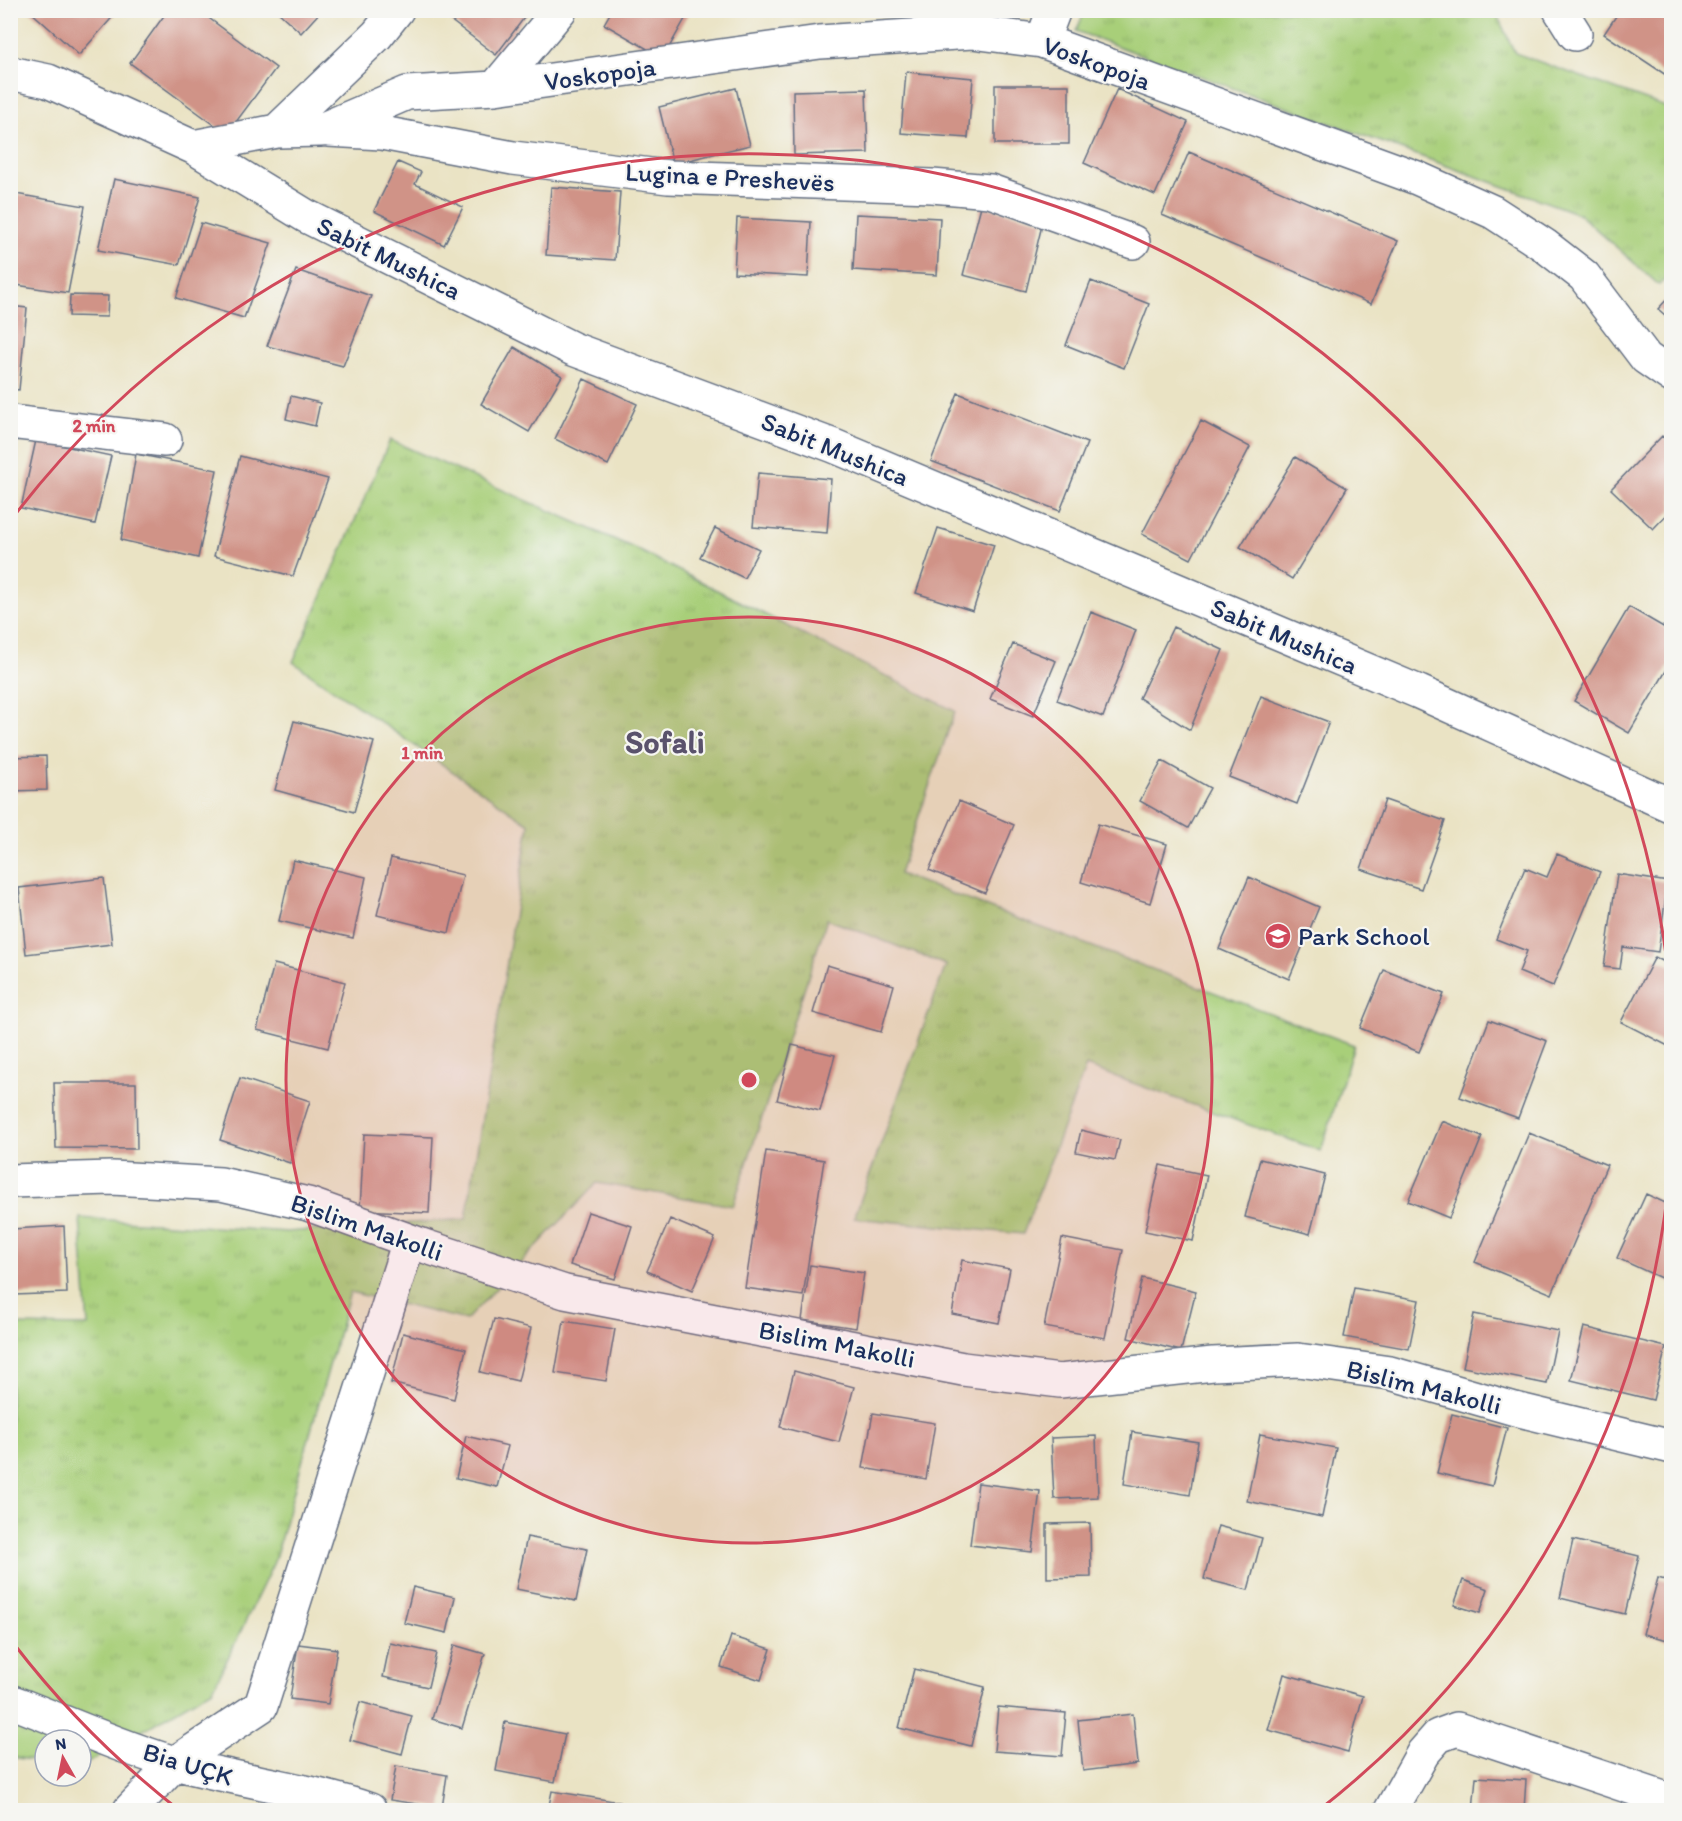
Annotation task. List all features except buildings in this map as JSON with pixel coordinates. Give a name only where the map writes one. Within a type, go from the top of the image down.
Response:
[{"type":"street","points":[[277,131],[377,35],[397,10]]},
{"type":"street","points":[[495,88],[560,10]]},
{"type":"street","points":[[1042,41],[1054,10]]},
{"type":"street","name":"Voskopoja","points":[[193,147],[277,131],[321,130],[406,93],[495,88],[820,42],[972,32],[1042,41],[1417,178],[1493,212],[1544,245],[1584,276],[1646,358],[1671,376]]},
{"type":"street","name":"Sabit Mushica","points":[[10,73],[48,81],[193,147],[306,216],[573,349],[834,446],[1419,692],[1671,806]]},
{"type":"street","name":"Lugina e Preshevës","points":[[321,130],[382,133],[513,158],[668,177],[932,186],[990,191],[1133,242]]},
{"type":"street","points":[[10,422],[165,440]]},
{"type":"street","name":"Bislim Makolli","points":[[10,1181],[112,1178],[221,1184],[308,1204],[565,1292],[963,1369],[1060,1381],[1213,1364],[1298,1360],[1390,1373],[1515,1409],[1671,1447]]},
{"type":"street","points":[[130,1810],[175,1763],[261,1706],[409,1240]]},
{"type":"street","name":"Bia UÇK","points":[[10,1701],[175,1763],[243,1781],[341,1800],[370,1810]]},
{"type":"street","points":[[1391,1810],[1423,1753],[1438,1736],[1457,1729],[1671,1801]]},
{"type":"green space","points":[[1085,11],[1495,11],[1515,53],[1671,109],[1671,275],[1659,285],[1579,214],[1076,31]]},
{"type":"green space","points":[[390,440],[636,549],[955,711],[899,874],[1354,1045],[1321,1151],[1086,1066],[1023,1234],[854,1218],[946,965],[827,919],[733,1206],[597,1183],[466,1320],[350,1292],[274,1562],[213,1689],[93,1760],[93,1728],[33,1728],[33,1760],[11,1757],[10,1325],[88,1326],[80,1218],[287,1232],[466,1219],[529,824],[293,662]]},
{"type":"place","name":"Park School","points":[[1278,936]]},
{"type":"district","name":"Sofali","points":[[665,742]]}]
